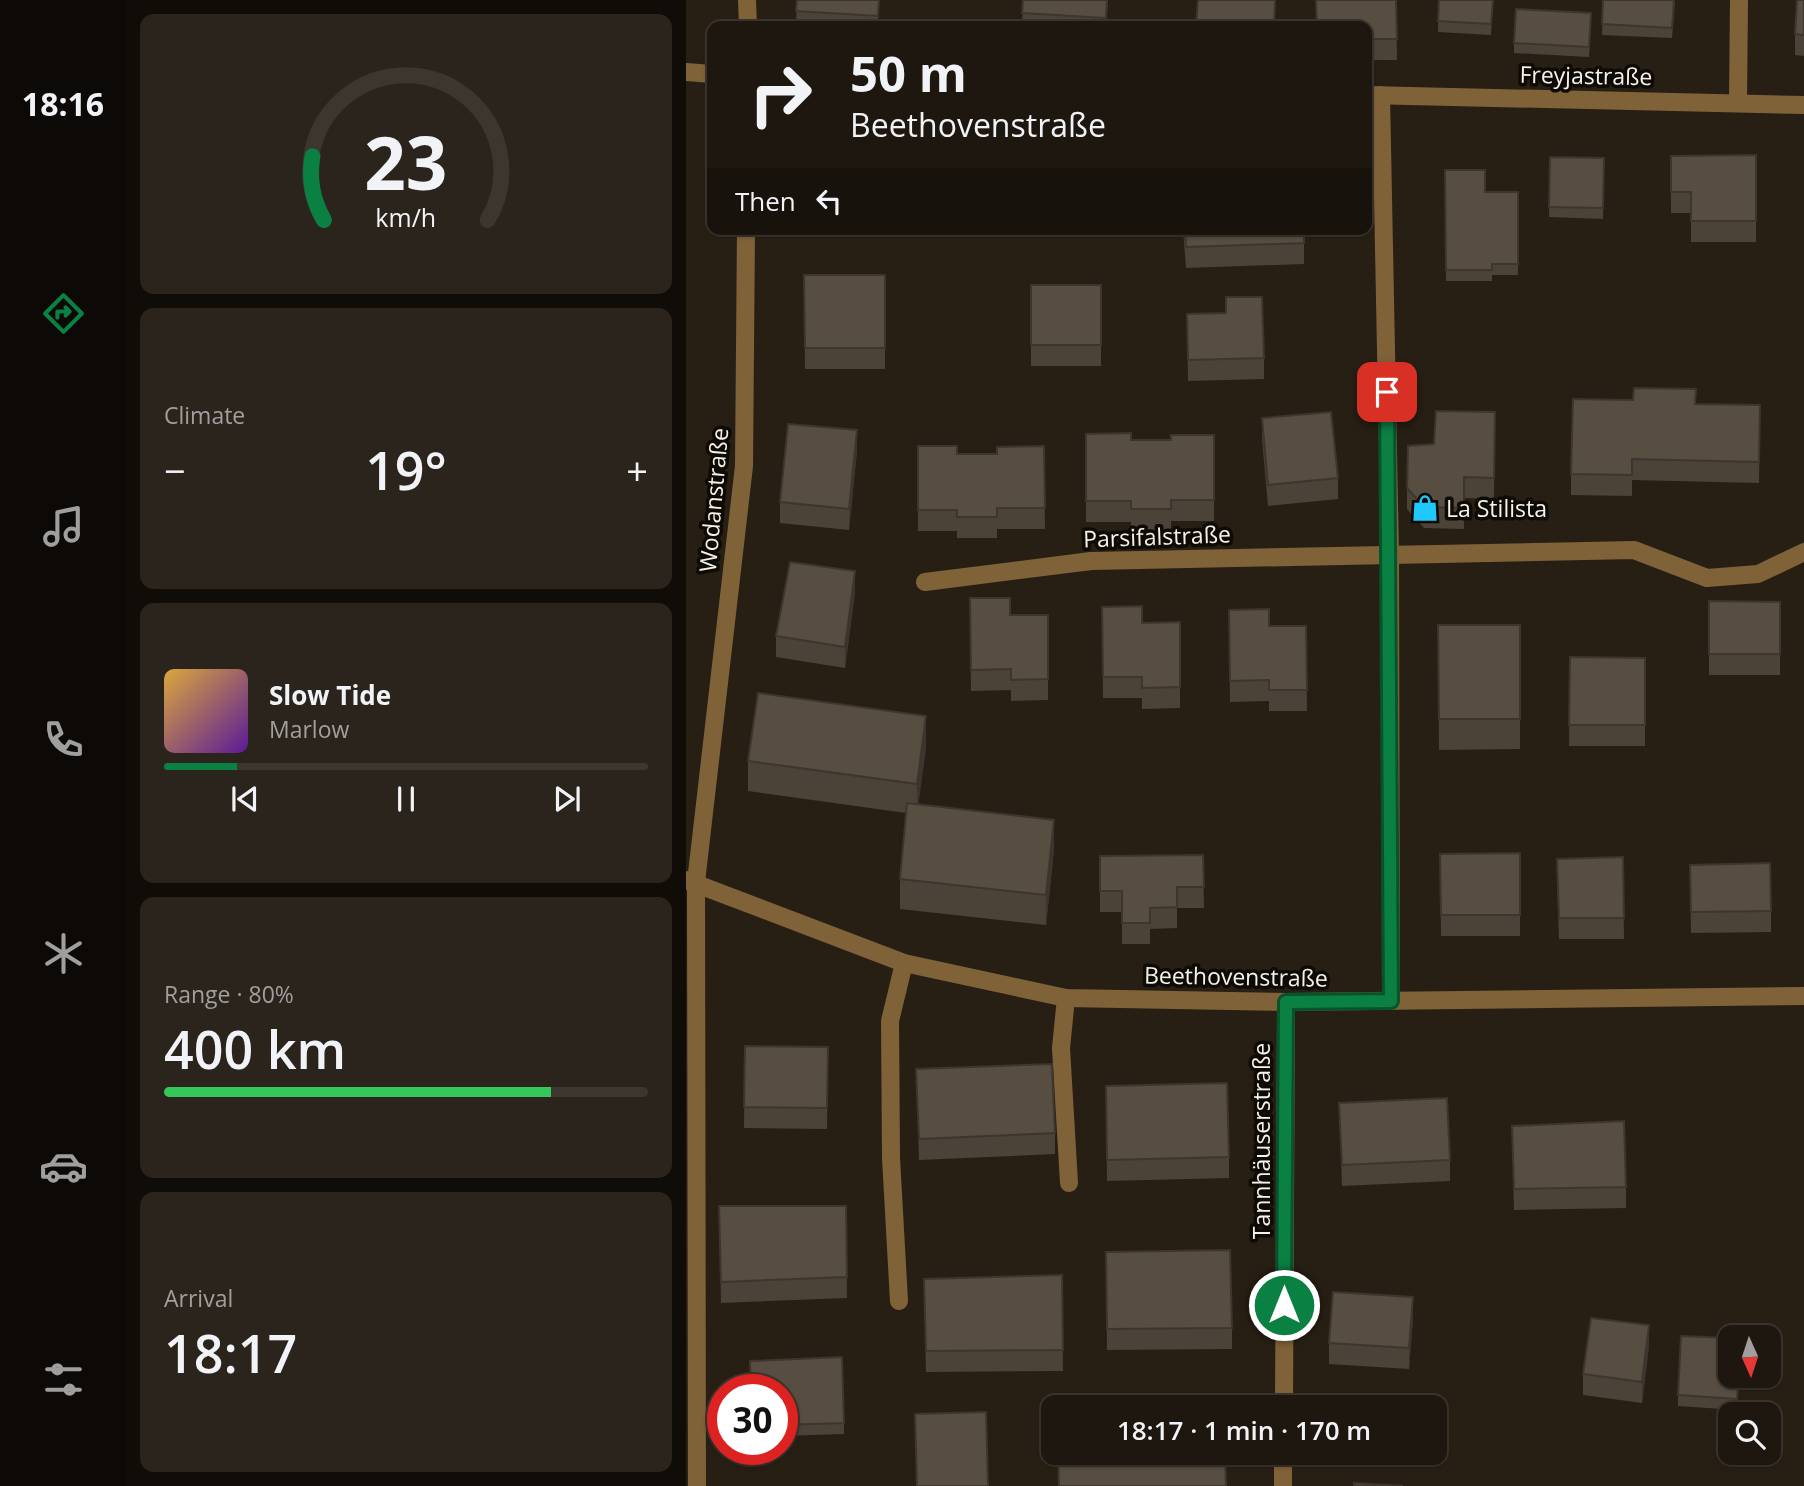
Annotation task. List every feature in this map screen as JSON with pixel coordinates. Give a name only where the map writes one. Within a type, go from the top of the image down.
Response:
[{"type":"street","points":[[747,0],[748,21]]},
{"type":"street","points":[[1738,103],[1739,0]]},
{"type":"street","points":[[686,72],[707,74]]},
{"type":"street","points":[[1374,95],[1390,554],[1391,1001]]},
{"type":"street","name":"Freyjastraße","points":[[1374,95],[1804,105]]},
{"type":"street","name":"Wodanstraße","points":[[697,1486],[691,881],[744,466],[746,235]]},
{"type":"street","name":"Parsifalstraße","points":[[925,582],[1091,561],[1634,550],[1707,578],[1758,574],[1804,552]]},
{"type":"street","name":"Beethovenstraße","points":[[691,881],[904,963],[1066,998],[1286,1002],[1804,996]]},
{"type":"street","points":[[899,1301],[891,1158],[890,1021],[904,963]]},
{"type":"street","points":[[1066,998],[1062,1048],[1069,1183]]},
{"type":"street","name":"Tannhäuserstraße","points":[[1284,1395],[1286,1002]]},
{"type":"street","points":[[1283,1465],[1283,1486]]},
{"type":"building","points":[[797,0],[879,0],[878,16],[796,11]]},
{"type":"building","points":[[1023,0],[1107,0],[1106,18],[1022,13]]},
{"type":"building","points":[[1198,0],[1275,0],[1274,21],[1196,21]]},
{"type":"building","points":[[1316,0],[1396,0],[1397,39],[1372,39],[1372,21],[1317,21]]},
{"type":"building","points":[[1439,0],[1493,0],[1491,24],[1438,21]]},
{"type":"building","points":[[1603,0],[1674,0],[1672,28],[1602,24]]},
{"type":"building","points":[[1797,0],[1804,0],[1804,35],[1795,34]]},
{"type":"building","points":[[1516,9],[1591,13],[1589,47],[1514,43]]},
{"type":"building","points":[[1756,155],[1756,221],[1691,221],[1691,192],[1671,192],[1671,156]]},
{"type":"building","points":[[1550,157],[1604,158],[1603,208],[1549,207]]},
{"type":"building","points":[[1445,170],[1485,170],[1485,192],[1518,192],[1518,264],[1492,264],[1492,270],[1446,270]]},
{"type":"building","points":[[1185,235],[1304,235],[1304,243],[1186,247]]},
{"type":"building","points":[[804,275],[885,275],[885,348],[805,348]]},
{"type":"building","points":[[1031,285],[1101,285],[1101,345],[1031,345]]},
{"type":"building","points":[[1226,297],[1262,297],[1264,358],[1188,360],[1187,314],[1226,313]]},
{"type":"building","points":[[1634,388],[1696,389],[1695,404],[1760,405],[1759,462],[1632,459],[1632,475],[1571,474],[1573,399],[1633,400]]},
{"type":"building","points":[[1436,411],[1495,412],[1494,478],[1464,477],[1464,508],[1424,507],[1407,488],[1408,446],[1434,444]]},
{"type":"building","points":[[1331,412],[1338,478],[1268,485],[1262,418]]},
{"type":"building","points":[[788,424],[857,430],[849,509],[780,502]]},
{"type":"building","points":[[1131,433],[1131,440],[1171,440],[1171,435],[1214,435],[1214,500],[1171,500],[1171,509],[1131,509],[1131,501],[1086,501],[1086,434]]},
{"type":"building","points":[[918,446],[957,446],[957,454],[997,454],[997,447],[1044,446],[1045,508],[997,508],[997,517],[957,517],[957,510],[918,510]]},
{"type":"building","points":[[790,562],[855,571],[845,647],[776,636]]},
{"type":"building","points":[[970,598],[1010,598],[1010,615],[1048,615],[1048,679],[1011,680],[1011,669],[971,670]]},
{"type":"building","points":[[1709,601],[1780,602],[1780,654],[1709,654]]},
{"type":"building","points":[[1142,606],[1142,623],[1180,622],[1180,687],[1142,688],[1142,677],[1103,677],[1102,607]]},
{"type":"building","points":[[1269,609],[1269,626],[1306,626],[1307,690],[1269,690],[1269,680],[1230,681],[1229,610]]},
{"type":"building","points":[[1438,625],[1520,625],[1520,719],[1439,719]]},
{"type":"building","points":[[1570,657],[1645,658],[1645,725],[1569,725]]},
{"type":"building","points":[[758,693],[926,716],[917,784],[748,761]]},
{"type":"building","points":[[907,803],[1054,820],[1046,895],[900,879]]},
{"type":"building","points":[[1520,853],[1520,915],[1441,915],[1440,854]]},
{"type":"building","points":[[1203,855],[1204,887],[1177,887],[1177,907],[1150,908],[1150,923],[1122,923],[1122,891],[1100,891],[1100,856]]},
{"type":"building","points":[[1623,857],[1624,918],[1559,918],[1557,859]]},
{"type":"building","points":[[1770,863],[1771,911],[1691,912],[1690,865]]},
{"type":"building","points":[[745,1046],[828,1047],[827,1108],[744,1107]]},
{"type":"building","points":[[1052,1064],[1055,1133],[919,1139],[916,1069]]},
{"type":"building","points":[[1227,1083],[1229,1157],[1107,1160],[1106,1086]]},
{"type":"building","points":[[1447,1098],[1450,1160],[1342,1165],[1339,1103]]},
{"type":"building","points":[[1624,1121],[1626,1187],[1514,1189],[1512,1126]]},
{"type":"building","points":[[719,1206],[846,1206],[847,1277],[721,1282]]},
{"type":"building","points":[[1230,1250],[1232,1328],[1107,1329],[1106,1252]]},
{"type":"building","points":[[1062,1275],[1063,1350],[926,1351],[924,1279]]},
{"type":"building","points":[[1333,1292],[1413,1297],[1409,1348],[1329,1343]]},
{"type":"building","points":[[1591,1318],[1649,1325],[1642,1382],[1583,1374]]},
{"type":"building","points":[[1681,1336],[1718,1337],[1718,1388],[1738,1388],[1737,1399],[1678,1395]]},
{"type":"building","points":[[842,1357],[844,1423],[798,1424],[798,1374],[750,1374],[750,1361]]},
{"type":"building","points":[[986,1412],[988,1486],[917,1486],[915,1414]]},
{"type":"building","points":[[1058,1465],[1225,1465],[1226,1486],[1059,1486]]},
{"type":"building","points":[[1354,1483],[1403,1486],[1354,1486]]},
{"type":"place","name":"La Stilista","points":[[1425,508]]},
{"type":"route","points":[[1284,1305],[1286,1002],[1391,1001],[1387,392]]}]
